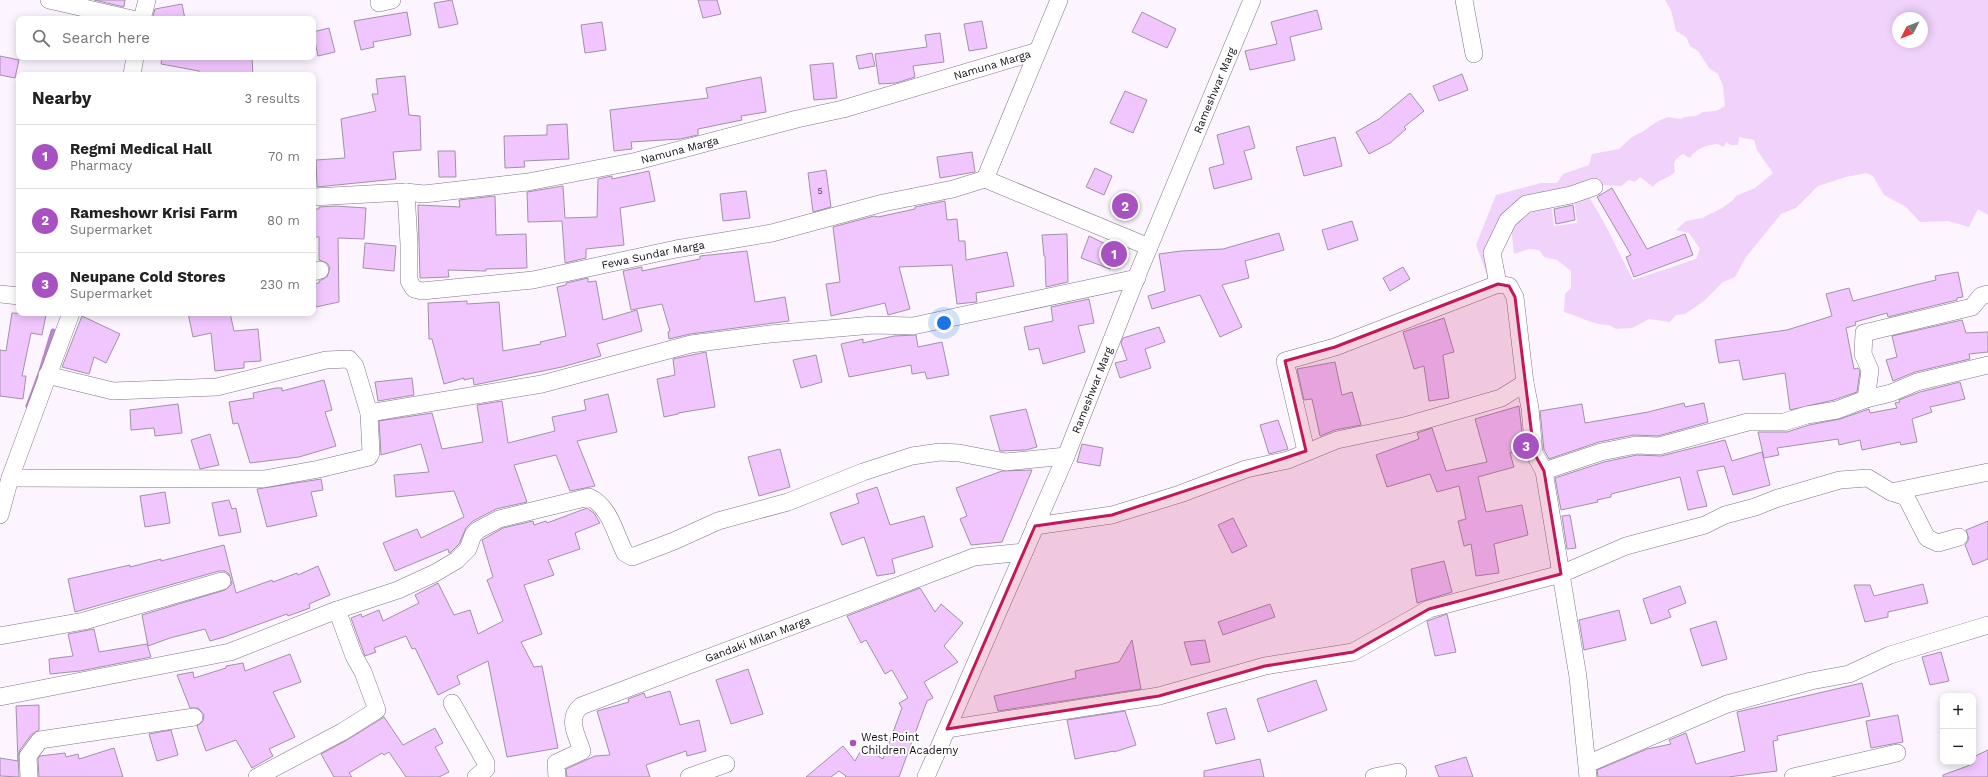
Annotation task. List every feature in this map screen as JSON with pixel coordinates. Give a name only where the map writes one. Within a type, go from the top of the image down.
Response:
[{"type":"street","points":[[49,0],[117,16]]},
{"type":"street","points":[[143,16],[147,0]]},
{"type":"street","points":[[1059,0],[985,179],[1149,248]]},
{"type":"street","name":"Rameshwar Marg","points":[[926,777],[1066,456],[1149,248],[1252,0]]},
{"type":"street","points":[[1464,0],[1474,54]]},
{"type":"street","name":"Namuna Marga","points":[[316,197],[406,192],[424,194],[528,182],[637,161],[797,119],[843,109],[1038,51]]},
{"type":"street","points":[[132,72],[134,60]]},
{"type":"street","name":"Fewa Sundar Marga","points":[[406,192],[409,244],[409,281],[414,288],[422,291],[533,280],[676,249],[772,233],[883,203],[953,189],[985,179]]},
{"type":"street","points":[[1498,284],[1492,253],[1508,220],[1526,204],[1571,195],[1594,187]]},
{"type":"street","points":[[369,413],[542,384],[691,344],[770,334],[873,325],[913,326],[1137,278]]},
{"type":"street","points":[[1306,452],[1285,361],[1335,347],[1498,284],[1509,286],[1515,297],[1525,383],[1530,408],[1534,453],[1544,471],[1578,677],[1588,770],[1727,704],[1811,681],[1849,674],[1890,655],[1988,625]]},
{"type":"street","points":[[0,294],[16,296]]},
{"type":"street","points":[[1866,399],[1870,370],[1863,354],[1864,333],[1972,307],[1980,296],[1988,294]]},
{"type":"street","points":[[0,515],[10,478],[70,316]]},
{"type":"street","points":[[10,478],[264,479],[350,462],[369,457],[371,453],[369,413],[355,366],[349,360],[326,360],[217,387],[113,391],[47,375]]},
{"type":"street","points":[[1544,471],[1601,452],[1636,444],[1659,446],[1748,422],[1784,422],[1806,415],[1837,410],[1866,399],[1891,393],[1917,382],[1988,365]]},
{"type":"street","points":[[1035,526],[1112,515],[1180,494],[1246,469],[1288,460],[1343,438],[1408,425],[1501,398],[1525,383]]},
{"type":"street","points":[[0,697],[230,652],[337,610],[398,590],[435,573],[456,560],[468,549],[474,535],[478,530],[499,519],[589,497],[597,501],[605,510],[626,553],[632,557],[674,541],[718,521],[788,502],[863,472],[912,456],[940,452],[959,452],[1006,462],[1066,456]]},
{"type":"street","points":[[1891,492],[1988,472]]},
{"type":"street","points":[[947,729],[1159,696],[1265,666],[1353,652],[1429,609],[1560,574],[1626,546],[1705,525],[1725,515],[1840,480],[1868,478],[1891,492],[1906,497],[1927,538],[1938,543],[1959,537]]},
{"type":"street","name":"Gandaki Milan Marga","points":[[557,777],[556,763],[582,751],[572,719],[575,712],[581,706],[974,558],[1024,552]]},
{"type":"street","points":[[0,636],[84,621],[222,582]]},
{"type":"street","points":[[257,777],[342,732],[377,710],[363,672],[354,656],[337,610]]},
{"type":"street","points":[[452,703],[486,763],[486,769],[476,777]]},
{"type":"street","points":[[28,777],[28,756],[40,740],[194,716]]},
{"type":"street","points":[[1793,777],[1897,753]]},
{"type":"street","points":[[689,777],[726,764]]},
{"type":"street","points":[[1374,777],[1398,772]]},
{"type":"highlighted area","points":[[1498,284],[1509,286],[1515,297],[1534,453],[1544,471],[1561,574],[1429,609],[1353,652],[1265,666],[1159,696],[947,729],[1035,526],[1112,515],[1306,451],[1285,361],[1335,347]]},
{"type":"shaded area","points":[[1665,0],[1988,0],[1988,215],[1978,209],[1969,227],[1948,221],[1920,222],[1906,207],[1884,195],[1873,176],[1866,173],[1846,177],[1818,186],[1796,208],[1781,214],[1746,257],[1735,277],[1723,282],[1704,301],[1685,314],[1676,315],[1670,322],[1649,319],[1632,328],[1616,329],[1611,326],[1598,324],[1564,312],[1565,294],[1571,288],[1571,271],[1557,260],[1544,257],[1539,250],[1529,249],[1514,254],[1511,226],[1517,214],[1551,202],[1554,226],[1577,223],[1574,198],[1588,195],[1606,226],[1633,280],[1696,259],[1700,249],[1689,233],[1676,230],[1686,221],[1702,218],[1722,208],[1736,196],[1755,188],[1773,173],[1757,150],[1754,140],[1739,137],[1738,145],[1730,145],[1727,142],[1723,147],[1718,144],[1706,146],[1695,152],[1690,158],[1683,154],[1675,162],[1675,172],[1655,184],[1653,187],[1640,177],[1635,182],[1629,180],[1621,186],[1602,185],[1513,206],[1490,283],[1476,245],[1496,195],[1541,183],[1557,183],[1563,174],[1589,165],[1592,154],[1619,149],[1632,137],[1658,121],[1668,117],[1681,119],[1684,117],[1696,116],[1703,112],[1716,111],[1725,106],[1723,86],[1718,74],[1709,68],[1698,51],[1690,46],[1686,37],[1676,31],[1671,10]]},
{"type":"building","points":[[94,0],[125,0],[124,7]]},
{"type":"building","points":[[452,0],[458,24],[439,28],[434,3]]},
{"type":"building","points":[[698,0],[717,0],[721,14],[703,18]]},
{"type":"building","points":[[182,4],[184,16],[153,16],[155,9]]},
{"type":"building","points":[[1317,10],[1322,29],[1290,37],[1295,60],[1250,70],[1245,51],[1277,44],[1271,22]]},
{"type":"building","points":[[407,12],[411,35],[373,42],[374,47],[361,50],[354,21]]},
{"type":"building","points":[[1142,12],[1176,29],[1167,48],[1132,32]]},
{"type":"building","points":[[982,21],[987,48],[969,51],[964,24]]},
{"type":"building","points":[[602,22],[606,50],[585,53],[581,25]]},
{"type":"building","points":[[329,28],[335,52],[318,56],[316,46],[316,31]]},
{"type":"building","points":[[940,33],[944,62],[913,66],[915,77],[896,83],[879,84],[875,54],[927,47],[925,35]]},
{"type":"building","points":[[872,53],[875,66],[859,69],[856,56]]},
{"type":"building","points":[[0,56],[19,60],[15,78],[0,75]]},
{"type":"building","points":[[162,60],[252,60],[253,72],[199,72],[161,64]]},
{"type":"building","points":[[833,63],[837,98],[814,100],[810,65]]},
{"type":"building","points":[[1462,74],[1468,90],[1439,101],[1433,86]]},
{"type":"building","points":[[405,76],[409,115],[420,116],[421,150],[393,152],[396,179],[317,187],[316,160],[345,158],[341,119],[376,111],[372,94],[378,94],[376,79]]},
{"type":"building","points":[[761,77],[766,112],[741,116],[742,120],[698,129],[698,135],[680,139],[631,142],[632,149],[614,151],[610,110],[708,98],[706,88]]},
{"type":"building","points":[[1125,91],[1147,100],[1133,133],[1110,123]]},
{"type":"building","points":[[1410,93],[1424,111],[1404,127],[1406,129],[1390,143],[1369,154],[1356,132],[1379,119]]},
{"type":"building","points":[[567,124],[569,159],[524,161],[525,167],[505,168],[504,136],[547,135],[547,125]]},
{"type":"building","points":[[1249,126],[1255,148],[1244,151],[1252,179],[1214,189],[1209,168],[1224,164],[1217,135]]},
{"type":"building","points":[[1335,137],[1342,166],[1304,176],[1296,147]]},
{"type":"building","points":[[438,151],[455,151],[456,177],[439,177]]},
{"type":"building","points":[[972,152],[975,172],[940,178],[937,157]]},
{"type":"building","points":[[1095,168],[1112,176],[1104,195],[1086,187]]},
{"type":"building","points":[[826,170],[831,207],[813,212],[808,173]]},
{"type":"building","points":[[649,171],[655,201],[620,208],[624,245],[586,249],[586,258],[565,263],[562,221],[528,222],[527,192],[563,186],[565,218],[597,217],[598,179],[612,176],[612,179]]},
{"type":"building","points":[[1612,188],[1647,249],[1685,234],[1693,255],[1634,277],[1626,257],[1631,255],[1597,197]]},
{"type":"building","points":[[746,191],[750,218],[723,221],[720,194]]},
{"type":"building","points":[[495,196],[496,235],[526,234],[527,268],[486,269],[486,271],[448,270],[449,277],[420,278],[418,205],[460,207],[459,200]]},
{"type":"building","points":[[945,201],[947,220],[957,219],[959,241],[965,241],[966,260],[1007,252],[1014,286],[976,293],[977,302],[957,304],[952,265],[899,267],[910,309],[888,315],[885,303],[831,316],[826,284],[840,282],[833,227],[874,216],[878,217]]},
{"type":"building","points":[[1573,205],[1575,220],[1556,224],[1554,209]]},
{"type":"building","points":[[335,206],[366,208],[364,239],[338,238],[339,302],[316,307],[316,284],[327,277],[330,268],[327,263],[319,260],[319,237],[316,237],[316,209],[319,209],[319,207]]},
{"type":"building","points":[[1352,221],[1358,240],[1328,250],[1322,230]]},
{"type":"building","points":[[1279,233],[1284,250],[1245,261],[1249,278],[1222,285],[1242,327],[1220,337],[1200,295],[1152,309],[1148,296],[1165,291],[1159,254],[1181,251],[1223,249]]},
{"type":"building","points":[[1067,234],[1068,282],[1046,287],[1045,256],[1042,235]]},
{"type":"building","points":[[1089,236],[1118,250],[1110,269],[1081,258]]},
{"type":"building","points":[[365,243],[396,246],[394,271],[363,268]]},
{"type":"building","points":[[747,251],[755,302],[785,297],[789,321],[690,334],[669,339],[668,332],[670,331],[662,304],[631,310],[623,271],[642,267],[642,271],[700,259],[700,256]]},
{"type":"building","points":[[1403,267],[1410,279],[1390,291],[1383,278]]},
{"type":"building","points":[[1958,272],[1963,297],[1957,298],[1957,300],[1888,317],[1887,313],[1855,322],[1856,325],[1846,328],[1854,369],[1858,368],[1860,371],[1857,392],[1834,400],[1790,410],[1785,373],[1743,380],[1739,360],[1719,363],[1715,340],[1787,330],[1832,316],[1826,294],[1849,288],[1853,301],[1936,280],[1935,276]]},
{"type":"building","points":[[588,278],[588,282],[596,281],[603,320],[637,310],[642,331],[597,344],[601,356],[562,367],[474,385],[473,378],[464,380],[464,378],[444,384],[432,339],[429,339],[428,303],[467,301],[467,304],[499,302],[503,351],[541,344],[540,342],[566,336],[557,287],[566,285],[566,283]]},
{"type":"building","points":[[1089,299],[1094,323],[1078,326],[1085,352],[1043,364],[1039,348],[1029,350],[1024,327],[1053,321],[1051,307]]},
{"type":"building","points":[[12,313],[16,313],[16,316],[46,316],[42,335],[31,333],[22,376],[26,376],[23,399],[0,396],[0,350],[6,351]]},
{"type":"building","points":[[82,316],[120,334],[106,363],[94,357],[89,374],[62,367]]},
{"type":"building","points":[[189,316],[231,316],[234,331],[258,329],[261,361],[244,362],[244,368],[215,371],[211,333],[193,337]]},
{"type":"building","points":[[1444,318],[1454,352],[1443,355],[1449,398],[1429,401],[1424,366],[1414,369],[1403,332]]},
{"type":"building","points":[[1962,320],[1966,333],[1988,332],[1988,352],[1969,354],[1970,359],[1915,372],[1893,381],[1886,360],[1897,357],[1892,336]]},
{"type":"building","points":[[1159,327],[1165,342],[1145,349],[1151,368],[1120,378],[1115,363],[1127,360],[1121,343],[1123,338]]},
{"type":"building","points":[[916,335],[918,347],[942,342],[949,375],[927,379],[925,372],[912,374],[911,365],[849,377],[841,344],[863,339],[863,343],[894,336]]},
{"type":"building","points":[[706,352],[715,407],[678,413],[664,417],[657,379],[675,375],[673,359]]},
{"type":"building","points":[[816,355],[822,382],[801,388],[793,360]]},
{"type":"building","points":[[1335,362],[1342,395],[1352,392],[1361,425],[1335,430],[1320,436],[1312,399],[1304,400],[1297,369]]},
{"type":"building","points":[[412,378],[414,395],[378,401],[375,382]]},
{"type":"building","points":[[324,380],[332,410],[325,412],[336,446],[299,457],[250,463],[238,423],[233,424],[229,402],[254,398],[253,393],[276,388],[282,388],[282,391]]},
{"type":"building","points":[[1960,382],[1965,399],[1930,407],[1932,412],[1912,419],[1917,442],[1901,445],[1900,442],[1862,450],[1860,440],[1839,445],[1838,439],[1777,448],[1779,455],[1764,458],[1758,432],[1787,432],[1809,425],[1840,419],[1869,409],[1870,413],[1897,408],[1895,403],[1900,402],[1899,400],[1920,392]]},
{"type":"building","points":[[608,394],[617,432],[577,441],[595,486],[570,491],[556,455],[514,465],[527,502],[496,509],[473,521],[466,528],[459,544],[451,552],[449,553],[448,549],[395,571],[383,543],[417,529],[421,538],[464,517],[454,491],[396,497],[394,475],[429,472],[421,444],[381,455],[379,421],[432,413],[442,449],[483,442],[477,405],[502,401],[508,443],[555,431],[552,417],[586,410],[584,400]]},
{"type":"building","points":[[1684,403],[1685,407],[1704,403],[1708,422],[1658,436],[1634,435],[1599,442],[1549,459],[1544,450],[1540,411],[1582,404],[1585,423],[1648,412]]},
{"type":"building","points":[[178,404],[182,433],[155,436],[154,428],[131,430],[130,410]]},
{"type":"building","points":[[1519,406],[1524,450],[1510,453],[1514,467],[1478,477],[1486,512],[1522,505],[1528,535],[1494,544],[1499,573],[1476,576],[1471,544],[1464,546],[1458,521],[1466,519],[1459,486],[1437,492],[1430,474],[1387,487],[1376,455],[1419,439],[1417,433],[1432,428],[1446,471],[1487,462],[1475,419]]},
{"type":"building","points":[[1026,409],[1037,447],[1026,450],[1000,451],[990,416]]},
{"type":"building","points":[[1278,420],[1288,449],[1269,454],[1260,425]]},
{"type":"building","points":[[210,434],[219,465],[200,469],[191,440]]},
{"type":"building","points":[[1725,440],[1732,461],[1762,452],[1770,485],[1733,495],[1724,466],[1697,471],[1707,506],[1688,510],[1680,477],[1611,494],[1611,497],[1597,500],[1598,502],[1561,510],[1555,478],[1604,462],[1637,455],[1661,456]]},
{"type":"building","points":[[1082,444],[1103,448],[1100,466],[1077,462]]},
{"type":"building","points":[[780,449],[790,487],[759,496],[748,457]]},
{"type":"building","points":[[1032,470],[1002,542],[971,545],[960,519],[967,516],[956,488],[1002,471]]},
{"type":"building","points":[[321,479],[323,490],[311,492],[317,516],[267,527],[257,489]]},
{"type":"building","points":[[877,487],[890,525],[924,516],[933,547],[892,559],[895,573],[877,576],[864,537],[842,545],[830,513],[859,503],[856,494]]},
{"type":"building","points":[[165,492],[170,523],[145,527],[140,496]]},
{"type":"building","points":[[229,500],[232,509],[236,508],[241,532],[219,536],[212,503]]},
{"type":"building","points":[[587,508],[594,513],[600,523],[575,533],[580,549],[548,560],[554,575],[524,585],[542,634],[521,642],[534,667],[542,666],[558,748],[507,757],[488,661],[457,676],[460,684],[438,695],[415,648],[412,649],[406,636],[374,648],[376,652],[365,656],[351,618],[361,614],[362,617],[379,610],[383,621],[419,603],[415,595],[438,583],[454,615],[470,610],[478,634],[503,621],[487,580],[493,577],[482,540],[503,528],[533,521],[534,525],[546,521],[547,523]]},
{"type":"building","points":[[1570,515],[1576,548],[1567,549],[1562,516]]},
{"type":"building","points":[[1233,518],[1247,546],[1232,553],[1218,525]]},
{"type":"building","points":[[1988,521],[1988,559],[1973,565],[1965,545],[1969,539],[1966,530]]},
{"type":"building","points":[[224,545],[236,593],[272,580],[273,582],[297,573],[298,575],[318,566],[330,595],[309,604],[310,608],[288,616],[287,614],[210,641],[205,629],[170,638],[148,646],[142,615],[225,590],[232,584],[229,574],[225,571],[219,571],[75,612],[68,579],[130,565],[130,567],[161,559],[161,561]]},
{"type":"building","points":[[1444,561],[1452,592],[1417,603],[1411,569]]},
{"type":"building","points":[[1923,584],[1928,603],[1888,612],[1888,617],[1865,622],[1854,585],[1870,585],[1874,596]]},
{"type":"building","points":[[1680,586],[1686,603],[1668,610],[1671,617],[1651,624],[1643,599]]},
{"type":"building","points":[[920,588],[935,612],[941,604],[963,623],[944,646],[958,662],[924,682],[933,698],[927,701],[899,777],[845,777],[846,776],[839,771],[831,777],[806,777],[843,746],[855,761],[863,747],[883,759],[902,708],[899,703],[908,698],[892,670],[885,674],[866,640],[861,643],[847,616]]},
{"type":"building","points":[[1270,604],[1275,617],[1223,635],[1218,622]]},
{"type":"building","points":[[1619,610],[1626,640],[1584,650],[1579,620]]},
{"type":"building","points":[[1447,614],[1456,652],[1435,656],[1427,621]]},
{"type":"building","points":[[1716,621],[1727,659],[1702,666],[1690,629]]},
{"type":"building","points":[[94,629],[99,652],[147,644],[151,657],[80,671],[50,674],[49,659],[73,656],[68,634]]},
{"type":"building","points":[[1132,640],[1141,689],[998,711],[994,696],[1076,678],[1075,671],[1119,662]]},
{"type":"building","points":[[1205,640],[1210,662],[1191,665],[1184,642]]},
{"type":"building","points":[[1941,652],[1949,681],[1930,685],[1922,657]]},
{"type":"building","points":[[290,654],[301,682],[273,692],[295,737],[269,749],[273,756],[252,768],[236,740],[206,751],[197,726],[203,721],[204,715],[198,708],[190,708],[177,675],[193,672],[194,678],[226,668],[226,666],[243,663],[245,671]]},
{"type":"building","points":[[748,669],[763,714],[731,724],[716,680]]},
{"type":"building","points":[[1316,680],[1327,710],[1268,732],[1257,699]]},
{"type":"building","points":[[1862,683],[1870,716],[1777,736],[1778,740],[1773,741],[1777,771],[1728,777],[1598,777],[1597,770],[1647,749],[1671,744],[1669,740],[1686,733],[1696,764],[1745,751],[1737,712]]},
{"type":"building","points":[[670,691],[680,725],[699,720],[706,751],[687,756],[686,751],[646,765],[650,777],[567,777],[566,769],[595,756],[610,755],[597,711],[629,702],[628,699],[644,693],[646,698]]},
{"type":"building","points":[[39,705],[39,730],[32,734],[20,750],[18,756],[19,777],[0,776],[0,758],[18,761],[16,706]]},
{"type":"building","points":[[1226,708],[1235,739],[1216,744],[1207,713]]},
{"type":"building","points":[[1125,711],[1136,745],[1114,752],[1075,759],[1067,720]]},
{"type":"building","points":[[1898,715],[1903,742],[1871,748],[1866,721]]},
{"type":"building","points":[[384,717],[403,745],[435,728],[443,743],[435,747],[449,772],[439,777],[406,777],[389,752],[384,755],[382,753],[349,773],[352,777],[334,777],[321,754]]},
{"type":"building","points":[[171,730],[178,755],[157,761],[149,734]]},
{"type":"building","points":[[114,748],[123,777],[39,777],[38,759],[40,756],[65,753],[66,757],[78,754],[79,759]]},
{"type":"building","points":[[1988,750],[1988,777],[1943,777],[1943,775],[1970,765],[1976,765],[1976,756]]},
{"type":"building","points":[[1466,757],[1473,777],[1439,777],[1435,766]]},
{"type":"building","points":[[1260,759],[1264,777],[1204,777],[1204,771]]},
{"type":"waterway","points":[[28,406],[41,371],[53,331]]},
{"type":"place","name":"Rameshowr Krisi Farm","points":[[1125,206]]},
{"type":"place","name":"Regmi Medical Hall","points":[[1114,254]]},
{"type":"place","name":"Neupane Cold Stores","points":[[1526,446]]},
{"type":"place","name":"West Point Children Academy","points":[[853,743]]}]
